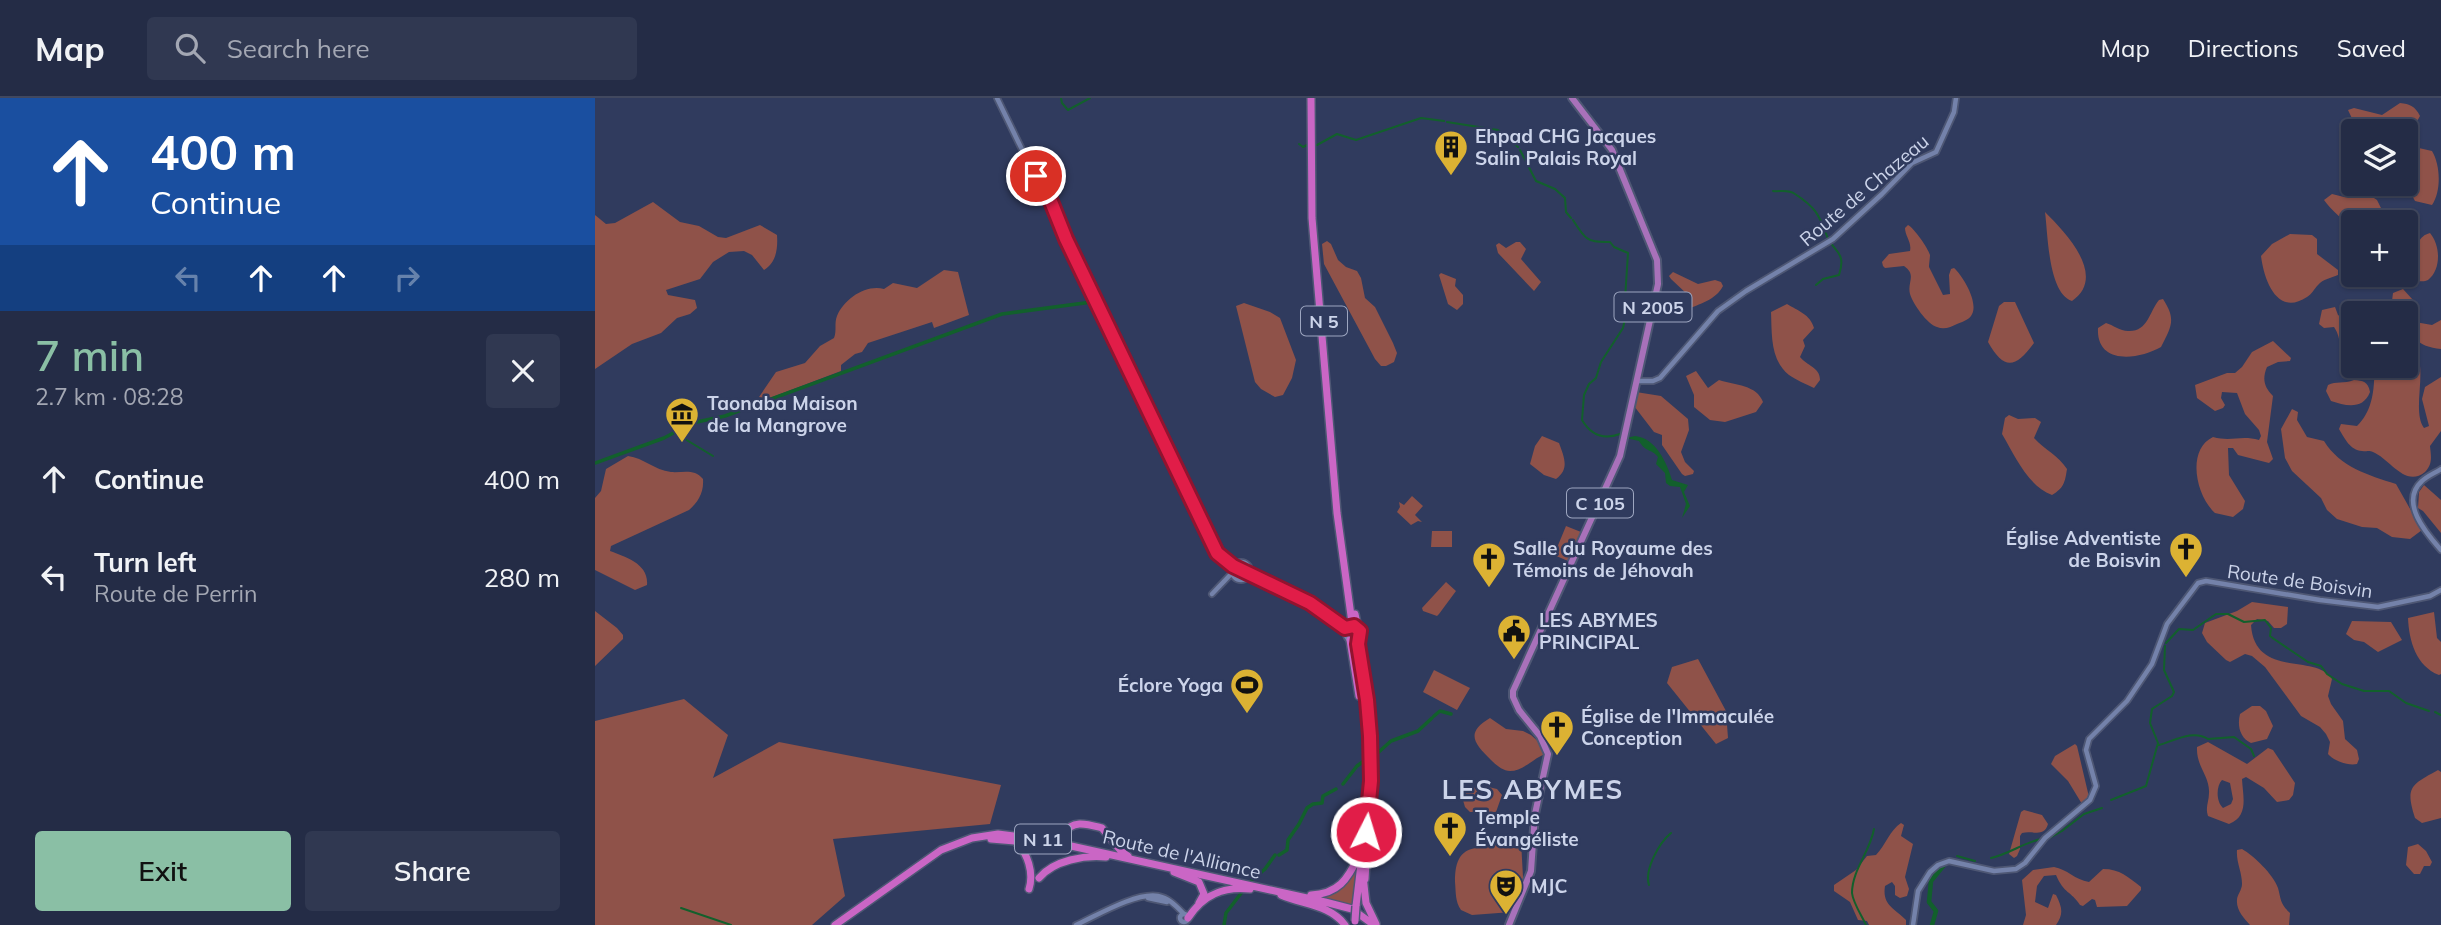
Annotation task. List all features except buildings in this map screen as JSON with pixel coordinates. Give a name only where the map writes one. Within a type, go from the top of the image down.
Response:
[{"type":"highway","name":"N 5","points":[[1313,98],[1312,218],[1352,626]]},
{"type":"highway","points":[[1355,643],[1366,711],[1371,781],[1363,892],[1375,925]]},
{"type":"highway","points":[[1354,923],[1367,781],[1366,711]]},
{"type":"highway","points":[[1355,905],[1368,816]]},
{"type":"highway","points":[[1079,847],[1103,848],[1107,845],[1108,836],[1101,830],[1079,825],[1071,827],[1064,834],[1067,828],[1075,824],[1102,828],[1124,854],[1198,881],[1203,889],[1202,900],[1185,919]]},
{"type":"highway","points":[[1367,828],[1368,847],[1373,853],[1366,863],[1365,886],[1375,925]]},
{"type":"highway","name":"Route de l'Alliance","points":[[838,925],[932,856],[965,840],[1005,834],[1079,847],[1281,893]]},
{"type":"highway","points":[[991,838],[1014,841],[1021,848],[1032,873],[1029,889]]},
{"type":"highway","name":"Route de l'Alliance","points":[[838,925],[940,855],[964,844],[991,838],[1025,839],[1352,909],[1375,925]]},
{"type":"highway","points":[[1281,893],[1327,893],[1344,883],[1358,857]]},
{"type":"highway","points":[[1039,878],[1051,868],[1081,858],[1111,858]]},
{"type":"highway","points":[[1185,919],[1219,891],[1235,887],[1254,889]]},
{"type":"highway","points":[[1281,893],[1327,909],[1345,925]]},
{"type":"main road","points":[[997,98],[1031,168],[1044,184],[1066,239],[1209,538],[1222,559],[1352,626],[1360,633],[1355,643],[1346,636],[1352,626]]},
{"type":"main road","name":"N 2005","points":[[1572,98],[1612,150],[1657,260],[1658,284],[1625,438]]},
{"type":"main road","name":"Route de Chazeau","points":[[1636,380],[1653,381],[1660,378],[1718,311],[1746,291],[1828,243],[1912,163],[1936,152],[1954,112],[1956,98]]},
{"type":"main road","name":"C 105","points":[[1509,925],[1533,874],[1537,801],[1548,754],[1539,736],[1519,710],[1513,697],[1514,687],[1613,474],[1625,438]]},
{"type":"main road","points":[[2441,469],[2421,481],[2413,499],[2423,529],[2441,550]]},
{"type":"main road","points":[[1233,566],[1233,576]]},
{"type":"main road","points":[[1212,594],[1223,581],[1233,576],[1243,580],[1249,575]]},
{"type":"main road","name":"Route de Boisvin","points":[[1913,925],[1918,891],[1938,865],[1955,862],[1994,871],[2010,871],[2025,863],[2042,841],[2093,797],[2095,780],[2086,750],[2089,739],[2127,701],[2152,664],[2167,624],[2198,583],[2206,581],[2378,607],[2430,596],[2441,590]]},
{"type":"main road","points":[[1076,925],[1148,895],[1168,900],[1185,919]]},
{"type":"main road","points":[[1083,925],[1148,898],[1167,903],[1185,919]]},
{"type":"shaded area","points":[[2400,103],[2412,106],[2420,116],[2418,120],[2352,119],[2348,110],[2354,108],[2382,115]]},
{"type":"shaded area","points":[[2418,148],[2432,151],[2438,171],[2438,186],[2432,205],[2415,201],[2412,196],[2418,196]]},
{"type":"shaded area","points":[[2332,194],[2344,197],[2371,196],[2377,200],[2382,210],[2341,210],[2341,218],[2324,200]]},
{"type":"shaded area","points":[[653,202],[680,222],[699,226],[718,237],[726,238],[760,225],[777,235],[775,255],[764,270],[752,255],[744,251],[729,252],[713,262],[700,279],[666,290],[668,295],[695,300],[697,308],[690,314],[677,318],[661,333],[632,344],[595,369],[595,215],[606,224],[615,223]]},
{"type":"shaded area","points":[[2045,212],[2072,242],[2085,267],[2086,279],[2082,291],[2072,301],[2064,296],[2054,275]]},
{"type":"shaded area","points":[[1908,225],[1929,252],[1929,267],[1943,295],[1950,294],[1951,269],[1954,268],[1962,277],[1973,305],[1971,316],[1967,320],[1945,328],[1933,325],[1921,313],[1912,298],[1908,269],[1904,266],[1883,266],[1882,262],[1889,254],[1910,251],[1905,228]]},
{"type":"shaded area","points":[[2430,233],[2434,238],[2438,258],[2432,276],[2422,281],[2418,280],[2418,242]]},
{"type":"shaded area","points":[[2290,234],[2312,235],[2317,239],[2317,254],[2338,270],[2338,275],[2322,281],[2307,297],[2297,302],[2280,299],[2274,293],[2265,275],[2261,256],[2272,244]]},
{"type":"shaded area","points":[[1327,241],[1338,260],[1357,271],[1361,278],[1365,298],[1375,307],[1397,353],[1394,362],[1381,366],[1375,359],[1324,264],[1322,244]]},
{"type":"shaded area","points":[[1520,242],[1526,249],[1521,259],[1541,282],[1534,291],[1498,253],[1496,245],[1499,243],[1506,248]]},
{"type":"shaded area","points":[[944,270],[958,272],[969,315],[934,328],[932,322],[868,343],[862,352],[841,365],[841,371],[767,399],[759,397],[776,372],[805,363],[820,346],[834,338],[840,310],[856,294],[870,289],[884,289],[893,283],[917,288]]},
{"type":"shaded area","points":[[1673,272],[1698,284],[1715,280],[1723,286],[1712,298],[1686,310],[1682,304],[1688,295],[1669,276]]},
{"type":"shaded area","points":[[1441,273],[1456,279],[1455,286],[1463,295],[1463,304],[1457,310],[1448,304],[1439,275]]},
{"type":"shaded area","points":[[2403,289],[2413,301],[2392,301],[2393,293]]},
{"type":"shaded area","points":[[2163,299],[2170,312],[2171,323],[2161,347],[2141,355],[2130,356],[2111,354],[2104,348],[2099,340],[2098,328],[2106,323],[2125,331],[2140,328],[2159,300]]},
{"type":"shaded area","points":[[2004,302],[2015,302],[2034,343],[2021,358],[2010,363],[1999,358],[1988,342],[1999,306]]},
{"type":"shaded area","points":[[1244,303],[1280,318],[1296,360],[1292,378],[1283,395],[1275,397],[1255,382],[1236,306]]},
{"type":"shaded area","points":[[1787,304],[1807,316],[1814,328],[1803,340],[1805,346],[1800,357],[1816,369],[1820,380],[1814,388],[1789,375],[1775,354],[1771,312]]},
{"type":"shaded area","points":[[2335,307],[2341,317],[2341,348],[2334,327],[2324,328],[2319,324],[2322,310]]},
{"type":"shaded area","points":[[2441,320],[2441,349],[2420,343],[2418,323],[2432,325]]},
{"type":"shaded area","points":[[2273,341],[2291,358],[2290,361],[2267,367],[2264,379],[2273,396],[2267,442],[2273,459],[2269,463],[2238,455],[2233,448],[2228,448],[2229,475],[2245,501],[2243,509],[2233,517],[2215,513],[2208,505],[2199,485],[2199,452],[2213,437],[2259,440],[2261,436],[2245,414],[2237,393],[2222,392],[2221,398],[2225,405],[2215,411],[2197,398],[2195,385],[2227,373],[2235,373],[2252,352]]},
{"type":"shaded area","points":[[2418,359],[2419,409],[2424,428],[2429,426],[2422,399],[2425,387],[2441,377],[2441,431],[2430,446],[2431,460],[2425,472],[2411,477],[2404,475],[2373,452],[2354,449],[2339,429],[2341,424],[2357,426],[2367,413],[2374,378],[2418,378]]},
{"type":"shaded area","points":[[1696,371],[1708,388],[1719,380],[1751,389],[1763,402],[1756,412],[1725,422],[1710,420],[1694,407],[1694,395],[1686,376]]},
{"type":"shaded area","points":[[2354,380],[2365,382],[2369,388],[2370,392],[2363,402],[2348,405],[2331,401],[2326,391],[2328,385]]},
{"type":"shaded area","points":[[1636,392],[1661,396],[1688,419],[1689,430],[1681,452],[1685,462],[1694,471],[1693,474],[1682,474],[1662,445],[1662,435],[1654,432],[1634,406]]},
{"type":"shaded area","points":[[2292,409],[2298,412],[2297,420],[2307,437],[2324,441],[2338,457],[2355,469],[2396,484],[2422,530],[2410,539],[2392,537],[2377,528],[2362,527],[2337,519],[2327,510],[2321,498],[2292,471],[2285,458],[2281,429]]},
{"type":"shaded area","points":[[2009,415],[2018,419],[2035,418],[2041,422],[2034,438],[2067,469],[2063,484],[2052,495],[2043,491],[2029,478],[2002,434],[2005,418]]},
{"type":"shaded area","points":[[1542,436],[1559,443],[1563,453],[1563,471],[1556,479],[1544,475],[1530,464],[1535,446]]},
{"type":"shaded area","points":[[1635,436],[1655,446],[1664,459],[1672,480],[1688,485],[1684,492],[1690,506],[1682,518],[1686,504],[1680,487],[1666,483],[1665,473],[1656,464],[1658,457],[1655,454],[1639,441],[1626,438]]},
{"type":"shaded area","points":[[628,456],[665,471],[692,472],[703,479],[700,497],[689,510],[611,546],[610,551],[635,562],[644,572],[647,585],[635,590],[595,570],[595,498],[601,491],[606,469]]},
{"type":"shaded area","points":[[2424,485],[2441,500],[2441,533],[2418,508],[2419,492]]},
{"type":"shaded area","points":[[1412,496],[1423,506],[1415,515],[1422,522],[1411,525],[1397,512],[1399,502],[1404,505]]},
{"type":"shaded area","points":[[1566,526],[1581,532],[1568,561],[1554,555]]},
{"type":"shaded area","points":[[1432,531],[1452,531],[1452,547],[1431,547]]},
{"type":"shaded area","points":[[1446,582],[1456,591],[1439,614],[1437,616],[1423,611],[1422,608]]},
{"type":"shaded area","points":[[2252,602],[2288,607],[2287,624],[2281,628],[2274,628],[2268,621],[2257,619],[2251,625],[2255,642],[2263,653],[2274,659],[2313,667],[2324,671],[2332,679],[2328,696],[2343,721],[2345,739],[2357,750],[2357,764],[2341,762],[2328,754],[2330,742],[2326,734],[2320,727],[2301,716],[2265,667],[2252,656],[2245,654],[2230,662],[2207,642],[2202,633],[2205,623]]},
{"type":"shaded area","points":[[595,611],[617,628],[623,639],[595,666]]},
{"type":"shaded area","points":[[2434,612],[2437,638],[2441,642],[2439,675],[2425,666],[2415,652],[2408,618]]},
{"type":"shaded area","points":[[2352,621],[2391,622],[2402,640],[2378,652],[2346,634]]},
{"type":"shaded area","points":[[1698,659],[1726,711],[1728,738],[1716,744],[1667,683],[1672,667]]},
{"type":"shaded area","points":[[1434,670],[1470,688],[1457,710],[1423,692]]},
{"type":"shaded area","points":[[684,699],[728,735],[713,778],[779,742],[1001,785],[990,824],[833,839],[845,896],[812,925],[595,925],[595,721]]},
{"type":"shaded area","points":[[2252,706],[2260,706],[2266,711],[2273,726],[2267,739],[2251,743],[2242,735],[2239,723],[2240,714]]},
{"type":"shaded area","points":[[1490,718],[1506,729],[1531,735],[1543,746],[1545,754],[1515,770],[1507,771],[1500,767],[1480,748],[1475,738],[1477,728]]},
{"type":"shaded area","points":[[2208,742],[2247,764],[2268,748],[2273,750],[2295,783],[2293,795],[2289,800],[2277,802],[2264,788],[2246,777],[2242,779],[2244,799],[2240,816],[2229,824],[2208,816],[2209,787],[2197,747]],"holes":[[[2222,780],[2230,783],[2233,799],[2231,804],[2223,808],[2218,798],[2219,786]]]},
{"type":"shaded area","points":[[2075,744],[2089,797],[2082,804],[2068,781],[2051,764],[2055,756]]},
{"type":"shaded area","points":[[2438,770],[2441,772],[2441,818],[2422,823],[2415,818],[2411,793],[2416,784]]},
{"type":"shaded area","points":[[1484,786],[1497,789],[1502,795],[1496,812],[1470,812],[1465,807],[1460,790]]},
{"type":"shaded area","points":[[2024,810],[2042,815],[2048,824],[2044,831],[2022,833],[2020,849],[2014,858],[2009,854],[2021,812]]},
{"type":"shaded area","points":[[1901,823],[1904,825],[1901,836],[1913,844],[1905,877],[1909,889],[1907,896],[1900,898],[1895,895],[1892,882],[1885,886],[1885,898],[1906,920],[1906,925],[1869,925],[1867,921],[1858,920],[1850,902],[1834,891],[1834,885],[1856,870],[1867,856],[1876,855]]},
{"type":"shaded area","points":[[1521,841],[1523,877],[1526,878],[1512,912],[1472,915],[1461,910],[1455,882],[1456,867],[1461,856],[1471,849],[1487,848],[1487,843]]},
{"type":"shaded area","points":[[2418,844],[2432,862],[2430,866],[2424,866],[2420,874],[2414,874],[2406,865],[2408,847]]},
{"type":"shaded area","points":[[2242,849],[2263,866],[2276,883],[2283,904],[2290,913],[2289,925],[2250,925],[2241,914],[2237,904],[2242,884],[2237,850]]},
{"type":"shaded area","points":[[1356,866],[1353,908],[1315,897],[1324,896]]},
{"type":"shaded area","points":[[2054,867],[2089,882],[2103,869],[2114,870],[2132,880],[2141,890],[2127,906],[2097,907],[2092,899],[2083,906],[2065,889],[2056,875],[2044,876],[2037,886],[2035,902],[2048,908],[2053,894],[2056,895],[2061,907],[2060,917],[2056,925],[2023,925],[2026,915],[2022,880],[2033,870]]},
{"type":"waterway","points":[[1061,98],[1068,110],[1090,98]]},
{"type":"waterway","points":[[1317,145],[1337,134],[1356,140],[1421,118],[1444,121]]},
{"type":"waterway","points":[[1447,122],[1498,130],[1518,147]]},
{"type":"waterway","points":[[1299,144],[1303,147],[1307,145]]},
{"type":"waterway","points":[[1520,150],[1536,181],[1555,189],[1565,198],[1566,212],[1571,218]]},
{"type":"waterway","points":[[1773,191],[1792,192],[1812,207],[1840,256],[1839,275],[1823,279],[1816,285]]},
{"type":"waterway","points":[[1573,220],[1587,238],[1596,242],[1610,242],[1614,247],[1628,253],[1625,299],[1627,310],[1623,328],[1584,395],[1582,420],[1598,435],[1622,436]]},
{"type":"waterway","points":[[595,463],[664,438],[692,423],[725,416],[1002,314],[1092,302]]},
{"type":"waterway","points":[[675,433],[713,456]]},
{"type":"waterway","points":[[2166,643],[2179,629],[2193,630],[2216,614],[2228,614],[2244,622],[2265,620],[2271,628],[2270,636],[2308,662],[2321,666],[2327,674],[2342,684],[2364,691],[2389,691],[2406,703],[2429,711]]},
{"type":"waterway","points":[[2111,800],[2146,786],[2158,743],[2150,723],[2152,709],[2174,692],[2164,670],[2165,646]]},
{"type":"waterway","points":[[1434,716],[1440,711],[1451,714]]},
{"type":"waterway","points":[[2435,712],[2441,715]]},
{"type":"waterway","points":[[1372,758],[1391,741],[1418,731],[1432,718]]},
{"type":"waterway","points":[[2159,745],[2190,735],[2208,739],[2234,737],[2251,749],[2254,756]]},
{"type":"waterway","points":[[1343,784],[1365,760]]},
{"type":"waterway","points":[[1279,855],[1287,850],[1288,840],[1307,808],[1322,803],[1323,796],[1336,789]]},
{"type":"waterway","points":[[2046,840],[2084,814],[2102,808]]},
{"type":"waterway","points":[[1866,925],[1852,893],[1855,877],[1874,829]]},
{"type":"waterway","points":[[1649,885],[1649,872],[1654,857],[1671,833]]},
{"type":"waterway","points":[[1991,858],[2041,839]]},
{"type":"waterway","points":[[1251,881],[1265,869],[1275,855]]},
{"type":"waterway","points":[[1957,856],[1975,861]]},
{"type":"waterway","points":[[1932,925],[1936,911],[1929,902],[1931,881],[1944,865]]},
{"type":"waterway","points":[[1224,925],[1226,913],[1242,892]]},
{"type":"waterway","points":[[681,908],[731,925]]},
{"type":"tunnel","points":[[1354,623],[1356,646]]},
{"type":"place","name":"Ehpad CHG Jacques Salin Palais Royal","points":[[1451,177]]},
{"type":"place","name":"Taonaba Maison de la Mangrove","points":[[682,444]]},
{"type":"place","name":"Église Adventiste de Boisvin","points":[[2186,579]]},
{"type":"place","name":"Salle du Royaume des Témoins de Jéhovah","points":[[1489,589]]},
{"type":"place","name":"LES ABYMES PRINCIPAL","points":[[1514,661]]},
{"type":"place","name":"Éclore Yoga","points":[[1247,715]]},
{"type":"place","name":"Église de l'Immaculée Conception","points":[[1557,757]]},
{"type":"place","name":"Temple Évangéliste","points":[[1450,858]]},
{"type":"place","name":"MJC","points":[[1506,916]]},
{"type":"district","name":"LES ABYMES","points":[[1533,789]]},
{"type":"route","points":[[1036,176],[1044,184],[1066,239],[1217,553],[1233,566],[1310,603],[1345,628],[1354,626],[1360,631],[1358,644],[1370,736],[1371,781],[1366,832]]}]
